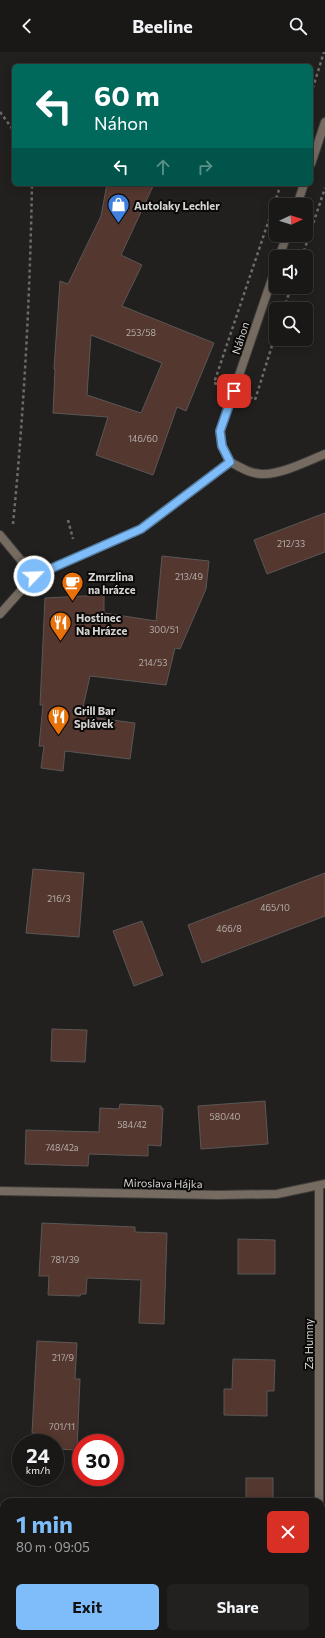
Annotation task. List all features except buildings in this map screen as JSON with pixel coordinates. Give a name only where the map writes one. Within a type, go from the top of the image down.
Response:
[{"type":"street","points":[[313,158],[325,122]]},
{"type":"street","points":[[299,198],[303,186]]},
{"type":"street","name":"Náhon","points":[[230,462],[222,446],[220,431],[269,288]]},
{"type":"street","points":[[0,614],[34,576],[141,529],[230,462],[246,471],[262,474],[280,471],[325,454]]},
{"type":"street","points":[[0,535],[34,576]]},
{"type":"street","name":"Miroslava Hájka","points":[[0,1191],[218,1195],[277,1194],[322,1185]]},
{"type":"street","name":"Za Humny","points":[[319,1498],[322,1185]]},
{"type":"path","points":[[313,88],[324,52]]},
{"type":"path","points":[[0,112],[12,128]]},
{"type":"path","points":[[11,548],[20,451],[30,263],[32,186]]},
{"type":"path","points":[[214,383],[280,186]]},
{"type":"path","points":[[304,250],[325,188]]},
{"type":"path","points":[[256,400],[272,346]]},
{"type":"path","points":[[68,520],[73,540]]},
{"type":"place","name":"Autolaky Lechler","points":[[118,224]]},
{"type":"place","name":"Zmrzlina na hrázce","points":[[73,602]]},
{"type":"place","name":"Hostinec Na Hrázce","points":[[60,642]]},
{"type":"place","name":"Grill Bar Splávek","points":[[59,736]]},
{"type":"route","points":[[34,576],[141,529],[230,462],[222,446],[220,431],[234,391]]}]
